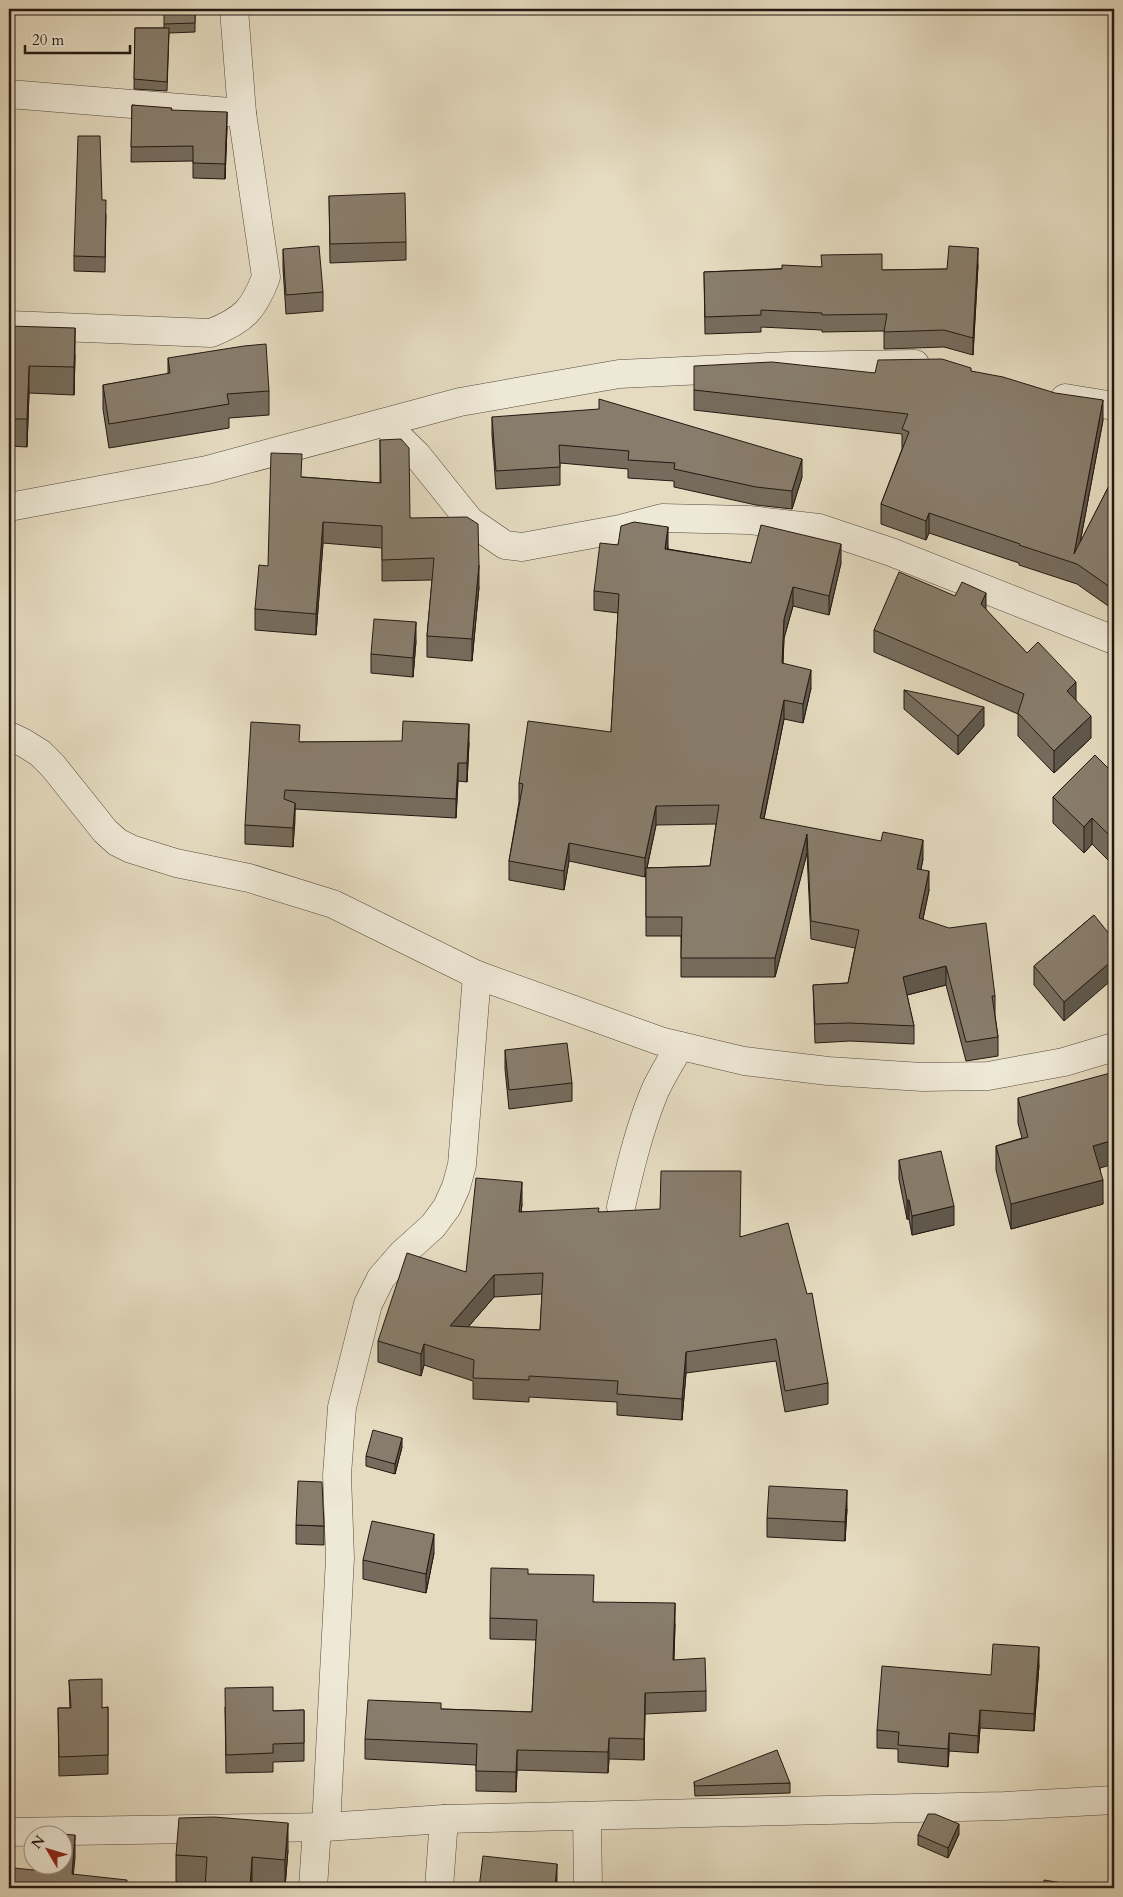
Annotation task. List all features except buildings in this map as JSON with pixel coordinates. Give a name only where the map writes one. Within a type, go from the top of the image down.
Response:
[{"type":"street","points":[[9,326],[212,332],[230,325],[247,313],[259,297],[266,277],[242,113],[234,9]]},
{"type":"street","points":[[9,94],[242,113]]},
{"type":"street","points":[[9,508],[207,470],[460,402],[620,374],[789,366],[944,364]]},
{"type":"street","points":[[1041,392],[1059,398],[1114,406]]},
{"type":"street","points":[[384,423],[423,462],[470,521],[505,545],[522,547],[620,529],[662,518],[749,520],[819,528],[891,552],[1114,640]]},
{"type":"street","points":[[9,736],[40,753],[53,766],[104,831],[117,842],[131,849],[176,862],[249,878],[333,904],[477,975],[660,1041],[744,1061],[828,1071],[922,1078],[988,1076],[1064,1062],[1114,1047]]},
{"type":"street","points":[[313,1888],[322,1827],[340,1558],[338,1475],[342,1407],[368,1304],[381,1278],[433,1226],[447,1208],[456,1187],[462,1165],[477,975]]},
{"type":"street","points":[[621,1207],[642,1126],[655,1091],[680,1046]]},
{"type":"street","points":[[9,1832],[322,1827],[444,1819],[1004,1806],[1114,1800]]},
{"type":"street","points":[[587,1816],[588,1888]]},
{"type":"street","points":[[439,1888],[444,1819]]}]
